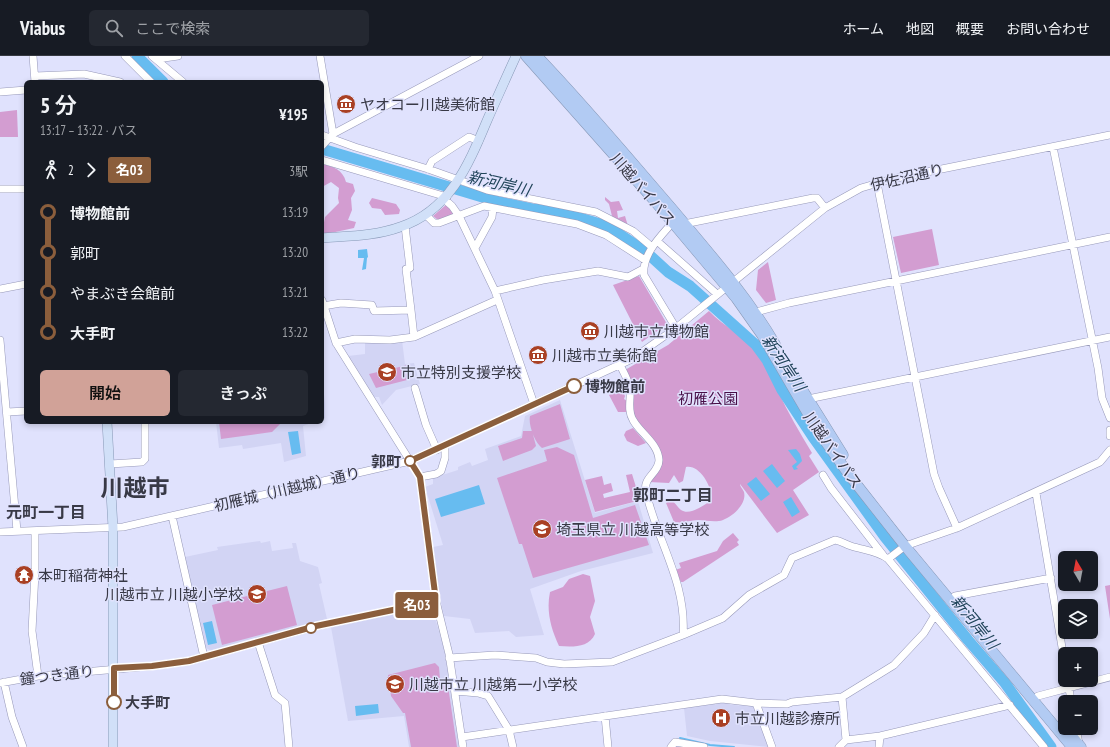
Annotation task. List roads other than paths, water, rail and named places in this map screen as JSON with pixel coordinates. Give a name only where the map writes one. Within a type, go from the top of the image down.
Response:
[{"type":"highway","name":"川越バイパス","points":[[526,56],[673,222],[756,312],[853,472],[906,546],[955,596],[1058,720]]},
{"type":"highway","name":"川越バイパス","points":[[537,56],[600,125],[684,224],[730,285],[762,335],[818,431],[850,476],[906,546],[1077,746]]},
{"type":"highway","name":"川越バイパス","points":[[1070,735],[1077,746]]},
{"type":"main road","points":[[324,238],[378,232],[405,226],[426,215],[447,197],[459,181],[479,141],[516,56]]},
{"type":"main road","points":[[107,424],[113,528],[114,747]]},
{"type":"street","points":[[33,56],[35,79],[84,74],[111,80]]},
{"type":"street","points":[[124,56],[148,80]]},
{"type":"street","points":[[154,58],[178,56]]},
{"type":"street","points":[[320,56],[322,80]]},
{"type":"street","points":[[326,139],[479,56]]},
{"type":"street","points":[[154,58],[181,80]]},
{"type":"street","points":[[0,92],[24,90]]},
{"type":"street","points":[[324,111],[326,139]]},
{"type":"street","name":"伊佐沼通り","points":[[730,285],[825,208],[861,188],[877,183],[1110,135]]},
{"type":"street","points":[[428,169],[432,161],[469,138],[479,141]]},
{"type":"street","points":[[326,139],[428,169],[487,190],[596,212],[633,231],[654,244],[715,296]]},
{"type":"street","points":[[1052,147],[1098,368],[1102,398],[1110,418]]},
{"type":"street","points":[[324,161],[447,197],[459,216],[495,291],[534,404]]},
{"type":"street","points":[[877,183],[934,474],[938,488],[957,528]]},
{"type":"street","points":[[0,190],[24,190]]},
{"type":"street","points":[[684,224],[813,198],[817,198],[825,208]]},
{"type":"street","points":[[426,215],[434,223],[440,223],[484,206],[577,224],[606,235],[645,260]]},
{"type":"street","points":[[475,248],[492,217],[493,208]]},
{"type":"street","points":[[673,222],[654,244],[645,260],[643,269],[644,276],[676,328]]},
{"type":"street","points":[[405,226],[410,268],[406,269],[414,337]]},
{"type":"street","points":[[756,312],[789,303],[1110,237]]},
{"type":"street","points":[[495,291],[543,280],[598,271],[628,277],[643,269]]},
{"type":"street","points":[[0,289],[24,284]]},
{"type":"street","name":"初雁城（川越城）通り","points":[[0,532],[113,528],[172,516],[410,461],[437,450],[620,365],[646,350],[730,285]]},
{"type":"street","points":[[336,343],[355,339],[390,340],[414,337],[497,300]]},
{"type":"street","points":[[324,306],[351,303],[372,305],[374,311],[411,310]]},
{"type":"street","points":[[324,309],[336,343],[420,477],[436,601],[449,658],[463,747]]},
{"type":"street","points":[[808,399],[1110,337]]},
{"type":"street","points":[[0,340],[17,531]]},
{"type":"street","points":[[620,365],[629,385],[631,416],[656,448],[658,455],[659,462],[656,469],[647,480],[645,491],[680,588],[684,615],[683,635]]},
{"type":"street","points":[[415,388],[426,425],[437,450]]},
{"type":"street","points":[[7,412],[24,411]]},
{"type":"street","points":[[110,464],[142,462],[145,459],[145,424]]},
{"type":"street","points":[[1110,430],[1110,436]]},
{"type":"street","points":[[420,477],[436,474],[441,471],[445,458],[445,446]]},
{"type":"street","points":[[449,658],[494,655],[536,658],[547,662],[564,664],[612,662],[723,618],[749,595],[784,575],[792,558],[836,540],[887,557],[906,546],[957,528],[1036,493],[1100,462],[1110,450]]},
{"type":"street","points":[[823,475],[831,488],[887,557],[1044,747]]},
{"type":"street","points":[[1036,493],[1062,647]]},
{"type":"street","points":[[172,516],[204,657]]},
{"type":"street","points":[[35,530],[35,573],[32,631],[38,676]]},
{"type":"street","points":[[955,596],[1051,578]]},
{"type":"street","name":"鐘つき通り","points":[[2,682],[38,676],[168,664],[204,657],[316,626],[436,601]]},
{"type":"street","points":[[462,737],[722,699],[756,703],[787,704],[792,702],[842,697],[894,665],[924,633],[935,615]]},
{"type":"street","points":[[258,642],[275,695],[285,703],[289,747]]},
{"type":"street","points":[[1038,696],[1110,676]]},
{"type":"street","points":[[2,682],[12,717],[23,747]]},
{"type":"street","points":[[1069,688],[1070,695]]},
{"type":"street","points":[[455,692],[478,693],[488,696],[509,730],[512,747]]},
{"type":"street","points":[[842,697],[846,740]]},
{"type":"street","points":[[756,703],[772,747]]},
{"type":"street","points":[[839,747],[846,740],[880,736],[1010,705]]},
{"type":"street","points":[[605,716],[608,747]]},
{"type":"street","points":[[1076,735],[1077,746]]},
{"type":"street","points":[[879,747],[880,736]]},
{"type":"street","points":[[671,747],[675,742],[704,747]]},
{"type":"water","points":[[367,249],[368,257],[366,269],[362,270],[364,258],[358,258],[358,250]]},
{"type":"water","points":[[298,431],[301,453],[292,455],[288,432]]},
{"type":"water","points":[[796,449],[800,454],[802,461],[796,467],[798,469],[794,470],[792,466],[797,462],[788,450]]},
{"type":"water","points":[[772,464],[785,481],[777,488],[763,471]]},
{"type":"water","points":[[756,477],[770,494],[761,501],[747,484]]},
{"type":"water","points":[[479,485],[485,504],[441,517],[435,499]]},
{"type":"water","points":[[791,497],[800,512],[792,517],[783,502]]},
{"type":"water","points":[[212,621],[217,643],[208,645],[203,623]]},
{"type":"water","points":[[378,704],[379,713],[356,716],[355,706]]},
{"type":"waterway","name":"新河岸川","points":[[137,56],[161,80]]},
{"type":"waterway","name":"新河岸川","points":[[324,150],[499,202],[532,209],[556,211],[607,226],[645,251],[668,272],[690,286],[756,345],[767,360],[782,390],[813,437],[885,537],[968,640],[1005,683],[1051,747]]},
{"type":"waterway","points":[[680,738],[710,745],[734,747]]},
{"type":"place","name":"ヤオコー川越美術館","points":[[346,104]]},
{"type":"place","name":"川越市立博物館","points":[[590,331]]},
{"type":"place","name":"川越市立美術館","points":[[538,355]]},
{"type":"place","name":"市立特別支援学校","points":[[387,372]]},
{"type":"place","name":"博物館前","points":[[574,386]]},
{"type":"place","name":"郭町","points":[[410,461]]},
{"type":"place","name":"埼玉県立 川越高等学校","points":[[542,529]]},
{"type":"place","name":"本町稲荷神社","points":[[24,575]]},
{"type":"place","name":"川越市立 川越小学校","points":[[257,594]]},
{"type":"place","name":"川越市立 川越第一小学校","points":[[395,684]]},
{"type":"place","name":"大手町","points":[[114,702]]},
{"type":"place","name":"市立川越診療所","points":[[721,718]]},
{"type":"district","name":"川越市","points":[[135,487]]},
{"type":"district","name":"郭町二丁目","points":[[673,495]]},
{"type":"district","name":"元町一丁目","points":[[46,512]]},
{"type":"park label","name":"初雁公園","points":[[708,398]]}]
